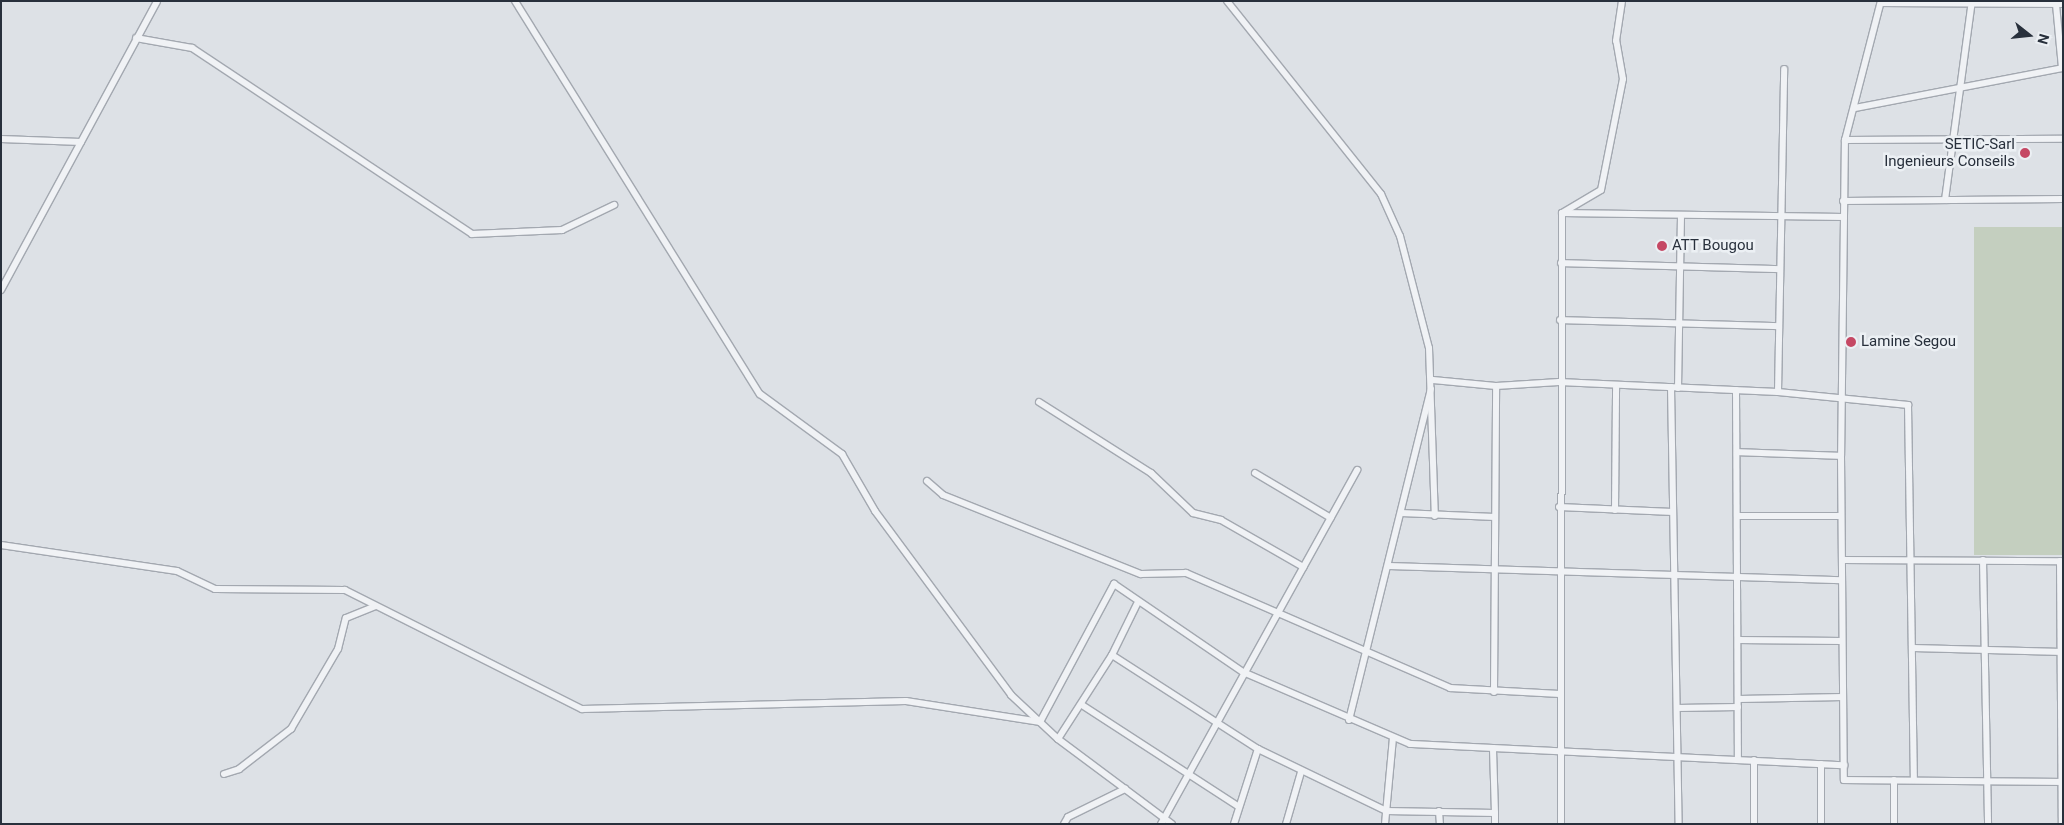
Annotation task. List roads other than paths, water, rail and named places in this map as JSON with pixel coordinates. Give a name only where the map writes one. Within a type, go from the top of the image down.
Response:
[{"type":"street","points":[[1,290],[157,1]]},
{"type":"street","points":[[515,1],[760,394],[842,454],[887,527],[1011,694],[1058,739],[1125,789],[1162,821],[1172,824]]},
{"type":"street","points":[[1227,1],[1381,194],[1400,236],[1433,380],[1435,516]]},
{"type":"street","points":[[1562,213],[1601,190],[1623,79],[1616,41],[1622,1]]},
{"type":"street","points":[[1855,108],[2062,68],[2059,4],[2032,2],[1881,2],[1855,108],[1844,140],[1841,516],[1844,780],[2062,782]]},
{"type":"street","points":[[1945,200],[1972,2]]},
{"type":"street","points":[[136,38],[192,48],[472,234],[562,230],[614,205]]},
{"type":"street","points":[[1778,392],[1780,269],[1778,218],[1784,69]]},
{"type":"street","points":[[1,139],[81,142]]},
{"type":"street","points":[[1844,140],[2063,139]]},
{"type":"street","points":[[1843,201],[2063,199]]},
{"type":"street","points":[[1562,213],[1681,218],[1844,217]]},
{"type":"street","points":[[1561,824],[1559,382],[1562,213]]},
{"type":"street","points":[[1679,824],[1673,512],[1674,388],[1681,218]]},
{"type":"street","points":[[1561,263],[1780,269]]},
{"type":"street","points":[[1560,320],[1678,325],[1779,326]]},
{"type":"street","points":[[1433,380],[1496,386],[1559,382],[1778,392],[1842,396],[1905,403],[1910,408],[1914,780]]},
{"type":"street","points":[[1349,720],[1369,653],[1433,380]]},
{"type":"street","points":[[1494,692],[1496,386]]},
{"type":"street","points":[[1615,510],[1616,386]]},
{"type":"street","points":[[1736,390],[1738,759]]},
{"type":"street","points":[[1039,402],[1151,474],[1193,513],[1221,520],[1303,567]]},
{"type":"street","points":[[1737,452],[1841,456]]},
{"type":"street","points":[[1162,821],[1243,672],[1357,470]]},
{"type":"street","points":[[1254,473],[1331,518]]},
{"type":"street","points":[[927,481],[943,494],[1107,562],[1141,574],[1186,573],[1450,688],[1494,692],[1560,694]]},
{"type":"street","points":[[1559,507],[1673,512]]},
{"type":"street","points":[[1401,513],[1435,516],[1495,517]]},
{"type":"street","points":[[1737,516],[1841,516]]},
{"type":"street","points":[[1,545],[177,571],[215,589],[344,590],[582,709],[906,701],[1040,722]]},
{"type":"street","points":[[1842,560],[2061,561],[2062,824]]},
{"type":"street","points":[[1983,560],[1988,824]]},
{"type":"street","points":[[1389,566],[1842,580]]},
{"type":"street","points":[[1040,722],[1114,584],[1137,604],[1243,672],[1349,720],[1410,744],[1844,765]]},
{"type":"street","points":[[1058,739],[1082,705],[1112,655],[1137,604]]},
{"type":"street","points":[[224,774],[239,769],[291,729],[338,649],[346,618],[376,606]]},
{"type":"street","points":[[1738,640],[1842,641]]},
{"type":"street","points":[[1913,648],[2062,652]]},
{"type":"street","points":[[1112,655],[1258,749],[1301,772],[1386,811],[1495,813]]},
{"type":"street","points":[[1738,699],[1843,697]]},
{"type":"street","points":[[1082,705],[1239,808]]},
{"type":"street","points":[[1677,708],[1738,707]]},
{"type":"street","points":[[1384,824],[1393,738]]},
{"type":"street","points":[[1493,748],[1495,824]]},
{"type":"street","points":[[1234,824],[1258,749]]},
{"type":"street","points":[[1754,760],[1754,824]]},
{"type":"street","points":[[1821,764],[1821,824]]},
{"type":"street","points":[[1286,824],[1301,772]]},
{"type":"street","points":[[1894,780],[1894,824]]},
{"type":"street","points":[[1064,824],[1068,817],[1125,789]]},
{"type":"street","points":[[1439,811],[1440,824]]},
{"type":"place","name":"SETIC-Sarl Ingenieurs Conseils","points":[[2025,153]]},
{"type":"place","name":"ATT Bougou","points":[[1662,246]]},
{"type":"place","name":"Lamine Segou","points":[[1851,342]]}]
